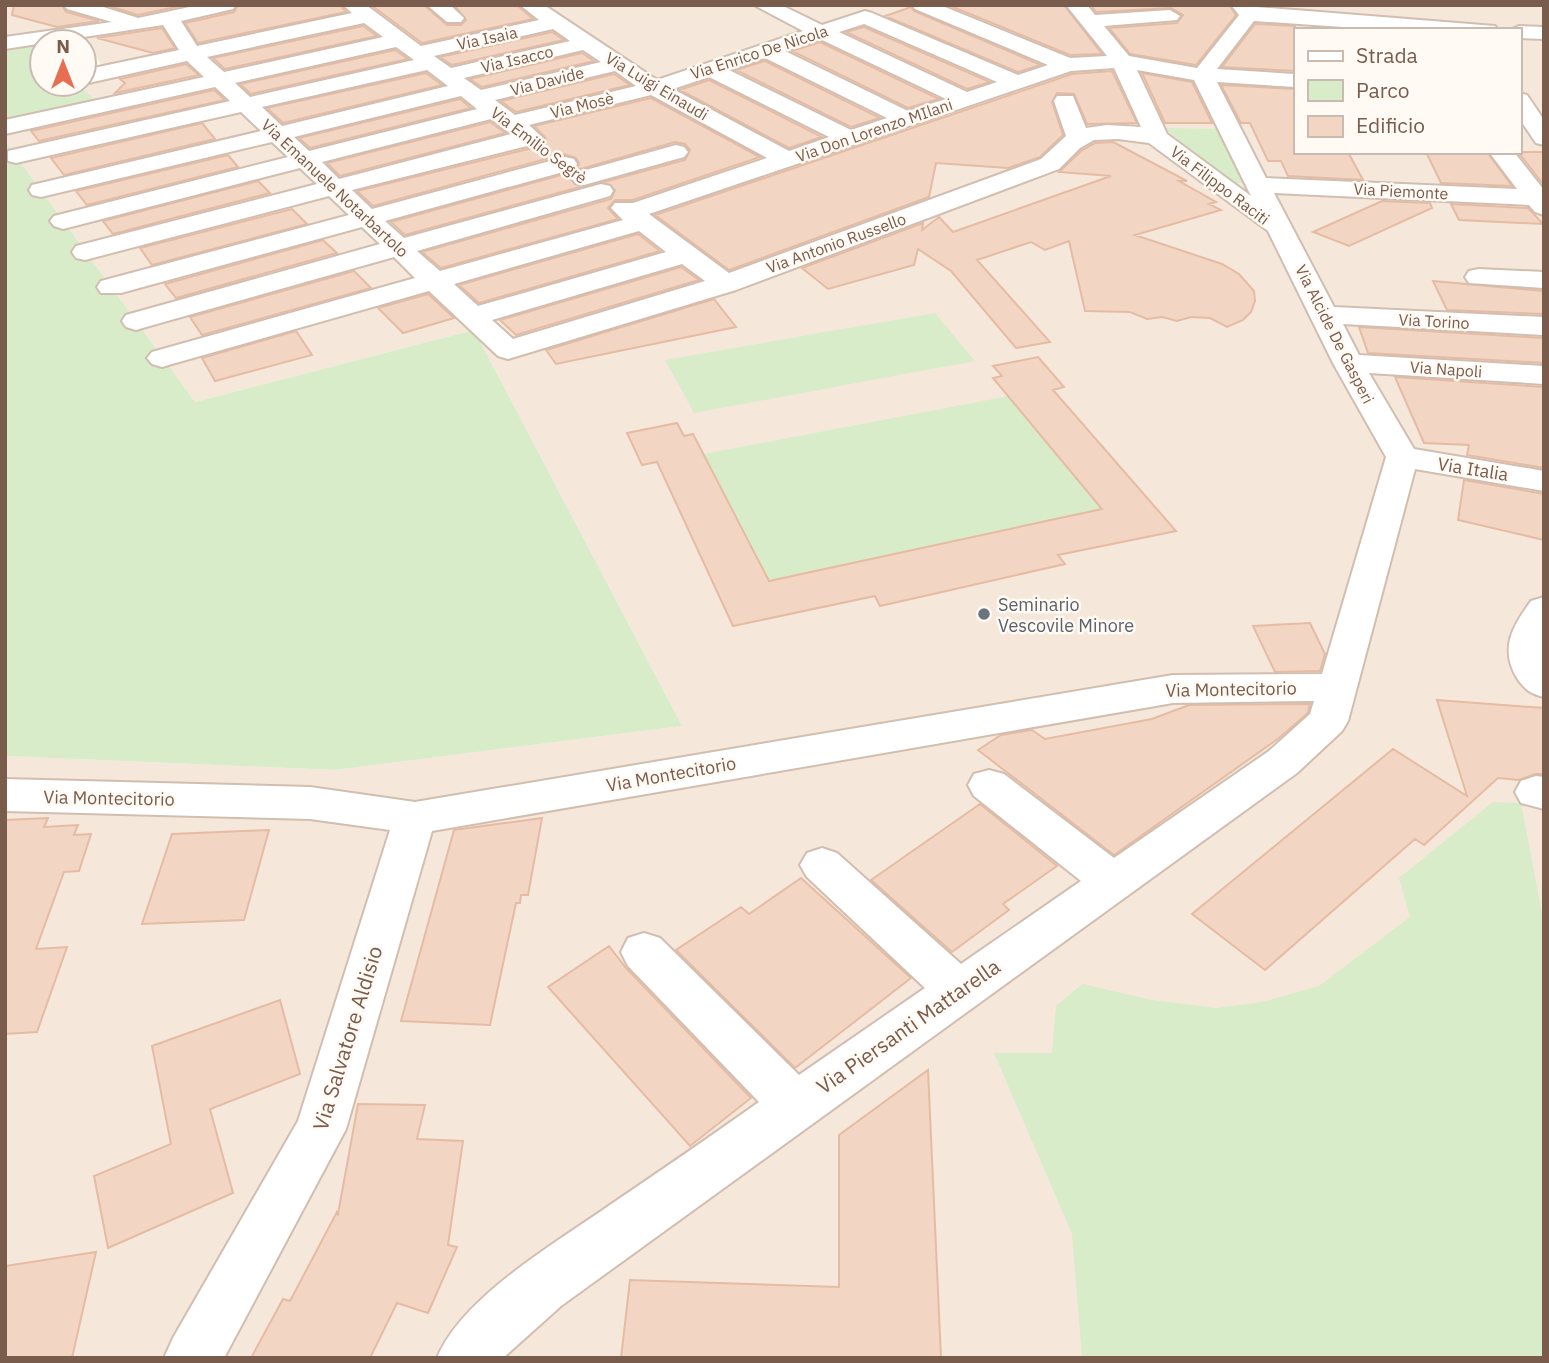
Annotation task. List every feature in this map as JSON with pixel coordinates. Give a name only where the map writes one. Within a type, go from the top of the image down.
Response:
[{"type":"street","points":[[74,5],[142,24]]},
{"type":"street","name":"Via Luigi Einaudi","points":[[530,5],[654,88],[787,159]]},
{"type":"street","points":[[764,5],[965,99]]},
{"type":"street","points":[[922,5],[1068,65]]},
{"type":"street","points":[[1378,5],[1400,26]]},
{"type":"street","points":[[5,43],[142,24],[217,6]]},
{"type":"street","points":[[1203,40],[1245,10],[1400,26],[1452,28]]},
{"type":"street","points":[[98,74],[192,54],[360,11]]},
{"type":"street","name":"Via Emilio Segrè","points":[[360,11],[449,67],[583,178],[726,284]]},
{"type":"street","points":[[1083,13],[1165,11],[1203,40]]},
{"type":"street","points":[[85,252],[335,188],[449,67],[454,19],[479,13]]},
{"type":"street","name":"Via Filippo Raciti","points":[[1083,13],[1122,61],[1157,138],[1283,231]]},
{"type":"street","name":"Via Enrico De Nicola","points":[[654,88],[865,17],[906,35]]},
{"type":"street","name":"Via Emanuele Notarbartolo","points":[[169,19],[192,54],[508,350]]},
{"type":"street","points":[[906,35],[957,20]]},
{"type":"street","name":"Via Isaia","points":[[449,67],[557,23]]},
{"type":"street","points":[[1521,32],[1544,33]]},
{"type":"street","points":[[906,35],[1016,82]]},
{"type":"street","points":[[1202,75],[1203,40]]},
{"type":"street","points":[[961,58],[1011,41]]},
{"type":"street","name":"Via Isacco","points":[[449,67],[587,43]]},
{"type":"street","points":[[765,50],[906,119]]},
{"type":"street","points":[[1263,79],[1283,58]]},
{"type":"street","name":"Via Don Lorenzo MIlani","points":[[162,358],[434,281],[636,217],[722,181],[1068,65],[1122,61],[1202,75],[1294,81]]},
{"type":"street","name":"Via Davide","points":[[449,67],[618,64]]},
{"type":"street","points":[[5,127],[220,80],[449,67]]},
{"type":"street","points":[[16,156],[246,104],[449,67]]},
{"type":"street","points":[[41,190],[277,133],[449,67]]},
{"type":"street","points":[[63,221],[305,160],[449,67]]},
{"type":"street","name":"Via Mosè","points":[[449,67],[654,88]]},
{"type":"street","points":[[710,69],[849,138]]},
{"type":"street","name":"Via Alcide De Gasperi","points":[[1202,75],[1348,363],[1402,457]]},
{"type":"street","points":[[1521,98],[1544,98]]},
{"type":"street","points":[[1065,101],[1078,138],[1113,132],[1157,138]]},
{"type":"street","points":[[1521,101],[1544,138]]},
{"type":"street","points":[[115,103],[299,320]]},
{"type":"street","points":[[646,134],[722,181]]},
{"type":"street","name":"Via Antonio Russello","points":[[508,350],[726,284],[1050,164],[1078,138]]},
{"type":"street","points":[[111,288],[367,218],[583,178],[676,152]]},
{"type":"street","points":[[1504,157],[1544,163]]},
{"type":"street","points":[[1504,157],[1541,201]]},
{"type":"street","points":[[136,321],[399,248],[583,178]]},
{"type":"street","name":"Via Piemonte","points":[[1258,185],[1541,201]]},
{"type":"street","points":[[472,317],[686,254]]},
{"type":"street","points":[[1479,277],[1544,280]]},
{"type":"street","name":"Via Torino","points":[[1324,315],[1544,326]]},
{"type":"street","name":"Via Napoli","points":[[1348,363],[1544,375]]},
{"type":"street","points":[[1335,687],[1402,457]]},
{"type":"street","name":"Via Italia","points":[[1402,457],[1544,481]]},
{"type":"street","points":[[1544,609],[1530,628],[1525,650],[1531,669],[1544,684]]},
{"type":"street","name":"Via Montecitorio","points":[[5,795],[310,803],[415,818],[1173,689],[1335,687]]},
{"type":"street","name":"Via Piersanti Mattarella","points":[[466,1358],[483,1338],[541,1286],[1283,762],[1328,722],[1335,687]]},
{"type":"street","points":[[989,785],[1113,882]]},
{"type":"street","name":"Via Salvatore Aldisio","points":[[193,1358],[321,1129],[415,818]]},
{"type":"street","points":[[822,865],[959,991]]},
{"type":"street","points":[[643,952],[796,1106]]},
{"type":"shaded area","points":[[5,5],[1544,5],[1544,1358],[5,1358],[5,756],[335,770],[682,726],[474,330],[195,402],[5,141],[5,121],[98,98],[98,67],[102,66],[98,59],[98,28],[28,28],[28,44],[5,47]]},
{"type":"green space","points":[[28,45],[28,98],[95,100],[5,121],[5,47]]},
{"type":"green space","points":[[1165,128],[1218,129],[1249,183],[1226,183]]},
{"type":"green space","points":[[5,141],[195,402],[474,330],[682,726],[335,770],[5,756]]},
{"type":"green space","points":[[935,313],[975,361],[694,413],[665,360]]},
{"type":"green space","points":[[1009,396],[1102,509],[769,581],[704,454]]},
{"type":"green space","points":[[1493,802],[1521,803],[1544,924],[1544,1358],[1082,1358],[1072,1234],[994,1053],[1052,1053],[1056,1006],[1082,984],[1152,1000],[1217,1008],[1262,1002],[1319,986],[1410,917],[1399,878]]},
{"type":"building","points":[[14,5],[62,5],[66,12],[99,21],[57,27],[12,15]]},
{"type":"building","points":[[106,5],[185,5],[138,15]]},
{"type":"building","points":[[238,5],[340,5],[346,12],[198,43],[185,23],[234,12]]},
{"type":"building","points":[[371,5],[424,5],[447,25],[461,25],[466,20],[454,5],[517,5],[533,19],[422,43]]},
{"type":"building","points":[[948,5],[1064,5],[1102,54],[1070,55]]},
{"type":"building","points":[[1091,5],[1229,5],[1236,15],[1196,65],[1130,54],[1109,28],[1177,23],[1183,15],[1171,8],[1096,12]]},
{"type":"building","points":[[911,7],[914,11],[1041,65],[1018,72],[885,16]]},
{"type":"building","points":[[1255,24],[1295,26],[1294,71],[1222,67]]},
{"type":"building","points":[[363,26],[377,36],[225,69],[213,58]]},
{"type":"building","points":[[864,27],[990,82],[967,89],[846,32]]},
{"type":"building","points":[[162,28],[175,48],[153,53],[98,38]]},
{"type":"building","points":[[552,32],[564,40],[452,65],[440,57]]},
{"type":"building","points":[[820,42],[939,99],[908,108],[792,51]]},
{"type":"building","points":[[395,50],[408,59],[251,94],[240,84]]},
{"type":"building","points":[[582,53],[594,61],[482,87],[470,79]]},
{"type":"building","points":[[765,61],[880,118],[851,127],[736,70]]},
{"type":"building","points":[[186,64],[199,75],[115,93],[125,83],[120,79]]},
{"type":"building","points":[[1112,71],[1137,123],[1087,124],[1074,94],[1057,93],[1052,102],[1063,135],[1040,157],[1008,168],[936,163],[929,197],[729,270],[655,215],[1072,74]]},
{"type":"building","points":[[426,73],[442,85],[283,123],[267,108]]},
{"type":"building","points":[[1142,73],[1192,82],[1212,123],[1165,123]]},
{"type":"building","points":[[614,74],[630,85],[516,112],[501,101]]},
{"type":"building","points":[[709,80],[822,137],[789,148],[680,90]]},
{"type":"building","points":[[1221,85],[1294,89],[1294,154],[1349,154],[1363,180],[1288,176],[1281,161],[1268,161],[1250,123],[1241,123]]},
{"type":"building","points":[[214,90],[225,100],[39,141],[31,131]]},
{"type":"building","points":[[651,98],[760,157],[633,200],[615,200],[608,208],[618,219],[441,268],[422,252],[611,199],[615,190],[604,182],[685,160],[690,150],[685,144],[675,142],[577,170],[579,163],[576,158],[564,154],[373,206],[357,191],[540,146],[546,138],[534,126]]},
{"type":"building","points":[[460,99],[471,108],[310,148],[299,138]]},
{"type":"building","points":[[490,122],[505,133],[340,176],[327,163]]},
{"type":"building","points":[[202,123],[215,139],[64,175],[51,158]]},
{"type":"building","points":[[1113,142],[1187,181],[1179,181],[1216,202],[1209,204],[1221,210],[1135,235],[1222,264],[1239,274],[1254,291],[1255,301],[1251,312],[1243,320],[1227,327],[1210,318],[1191,317],[1177,321],[1162,317],[1147,319],[1130,312],[1085,311],[1069,241],[1045,250],[1031,242],[977,260],[1050,342],[1016,348],[951,271],[918,249],[914,265],[828,289],[802,268],[923,223],[922,230],[939,217],[953,232],[1111,176],[1059,172],[1082,150],[1095,143]]},
{"type":"building","points":[[1521,152],[1544,152],[1544,185],[1520,154]]},
{"type":"building","points":[[1427,154],[1488,154],[1512,186],[1441,183]]},
{"type":"building","points":[[228,155],[238,167],[87,205],[76,191]]},
{"type":"building","points":[[572,172],[570,179],[580,187],[405,235],[391,222]]},
{"type":"building","points":[[258,181],[270,193],[113,234],[103,221]]},
{"type":"building","points":[[1382,201],[1430,203],[1432,208],[1349,246],[1313,232]]},
{"type":"building","points":[[1451,204],[1528,208],[1543,224],[1459,220]]},
{"type":"building","points":[[292,209],[307,224],[152,265],[140,248]]},
{"type":"building","points":[[638,234],[660,251],[479,303],[459,285]]},
{"type":"building","points":[[323,240],[337,253],[176,298],[165,284]]},
{"type":"building","points":[[681,267],[699,280],[516,335],[500,320]]},
{"type":"building","points":[[354,271],[371,288],[202,335],[190,317]]},
{"type":"building","points":[[1433,281],[1544,291],[1544,314],[1447,310]]},
{"type":"building","points":[[428,294],[454,318],[403,333],[378,308]]},
{"type":"building","points":[[714,299],[736,327],[556,364],[546,350]]},
{"type":"building","points":[[1359,327],[1544,338],[1544,363],[1368,353]]},
{"type":"building","points":[[296,331],[312,355],[215,381],[202,358]]},
{"type":"building","points":[[1038,357],[1064,387],[1053,390],[1176,531],[1058,555],[1065,564],[880,606],[875,596],[733,626],[657,462],[642,465],[627,433],[677,423],[684,436],[693,434],[769,581],[1102,509],[993,378],[1002,376],[993,366]]},
{"type":"building","points":[[1395,377],[1544,387],[1544,468],[1467,455],[1469,445],[1424,443]]},
{"type":"building","points":[[1464,480],[1544,494],[1544,540],[1458,520]]},
{"type":"building","points":[[1310,623],[1325,654],[1320,671],[1275,672],[1253,626]]},
{"type":"building","points":[[1437,700],[1544,708],[1544,774],[1535,774],[1519,780],[1498,778],[1424,845],[1415,839],[1265,970],[1192,914],[1393,749],[1467,796]]},
{"type":"building","points":[[1310,704],[1308,713],[1279,738],[1114,855],[978,750],[1001,735],[1032,730],[1045,739],[1152,719],[1189,705]]},
{"type":"building","points":[[980,804],[1057,866],[1003,904],[1009,910],[952,952],[871,880]]},
{"type":"building","points":[[48,818],[44,827],[78,825],[74,835],[91,834],[79,871],[64,872],[36,949],[67,947],[37,1032],[5,1034],[5,820]]},
{"type":"building","points":[[542,818],[528,895],[521,895],[520,903],[516,903],[490,1025],[401,1021],[454,830]]},
{"type":"building","points":[[269,830],[244,920],[142,924],[172,834]]},
{"type":"building","points":[[801,878],[911,978],[795,1068],[676,950],[741,907],[749,914]]},
{"type":"building","points":[[609,946],[626,968],[751,1098],[690,1146],[548,987]]},
{"type":"building","points":[[280,1000],[300,1074],[210,1109],[233,1193],[108,1248],[94,1176],[171,1144],[152,1046]]},
{"type":"building","points":[[928,1070],[941,1358],[621,1358],[630,1280],[839,1287],[839,1135]]},
{"type":"building","points":[[358,1104],[425,1105],[417,1139],[463,1141],[448,1245],[457,1247],[428,1313],[397,1303],[370,1358],[251,1358],[283,1299],[290,1301],[337,1212],[338,1214]]},
{"type":"building","points":[[96,1252],[72,1358],[5,1358],[5,1266]]},
{"type":"place","name":"Seminario Vescovile Minore","points":[[984,614]]}]
